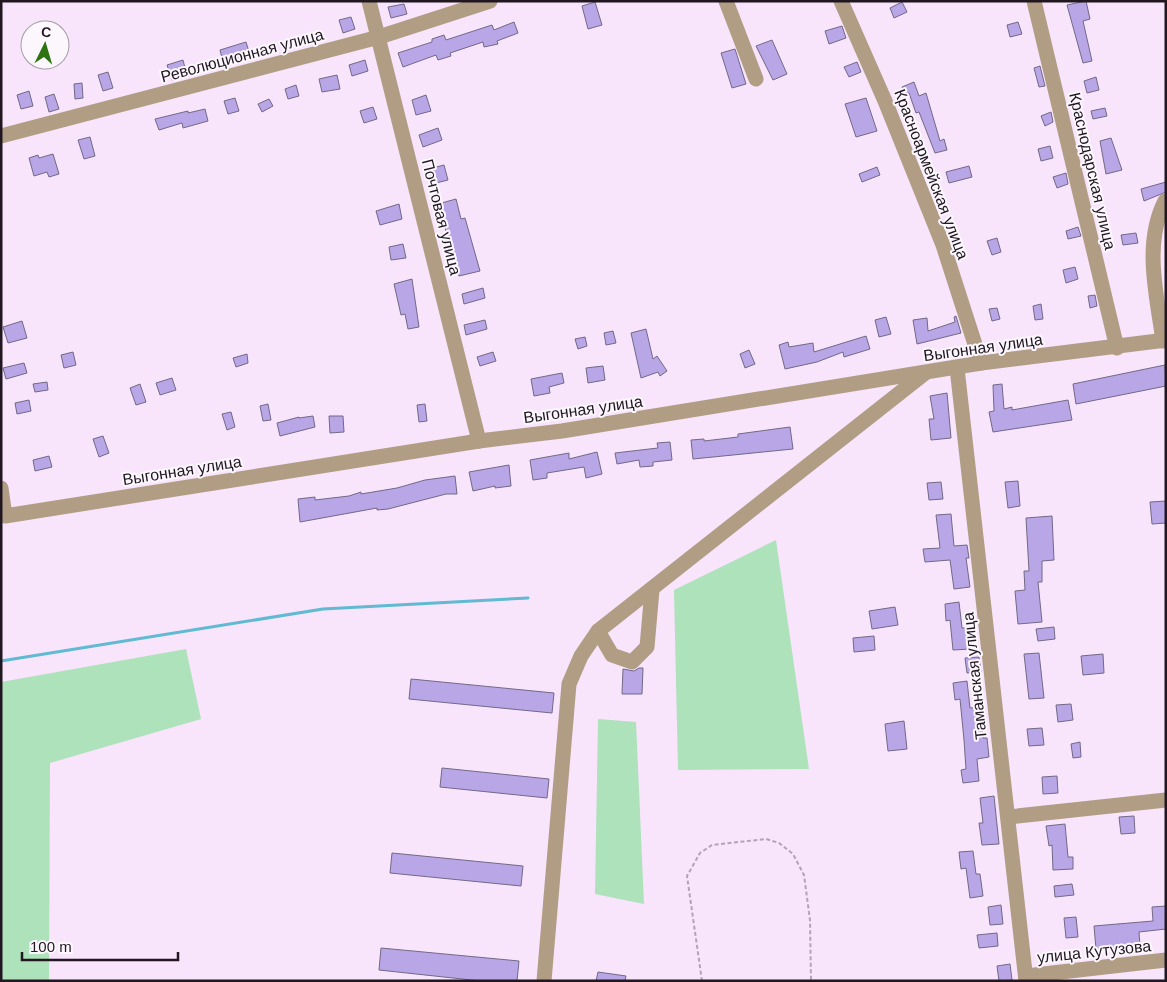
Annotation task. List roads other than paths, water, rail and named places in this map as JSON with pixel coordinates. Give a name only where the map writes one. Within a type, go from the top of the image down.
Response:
[{"type":"street","name":"Почтовая улица","points":[[369,1],[479,441]]},
{"type":"street","name":"Революционная улица","points":[[1,136],[379,37],[490,1]]},
{"type":"street","points":[[726,1],[756,79]]},
{"type":"street","name":"Красноармейская улица","points":[[841,1],[885,101],[943,245],[981,364]]},
{"type":"street","name":"Краснодарская улица","points":[[1034,1],[1117,348]]},
{"type":"street","points":[[1164,341],[1152,263],[1157,216],[1165,201]]},
{"type":"street","name":"Выгонная улица","points":[[1,488],[5,516],[479,441],[572,430],[926,372],[1164,341]]},
{"type":"street","name":"Таманская улица","points":[[957,368],[1026,978]]},
{"type":"street","points":[[544,981],[569,684],[581,656],[598,631],[926,372]]},
{"type":"street","points":[[598,631],[612,655],[632,662],[647,647],[652,590]]},
{"type":"street","points":[[1008,817],[1166,800]]},
{"type":"street","name":"улица Кутузова","points":[[1026,978],[1166,960]]},
{"type":"waterway","points":[[1,661],[323,609],[528,598]]}]
